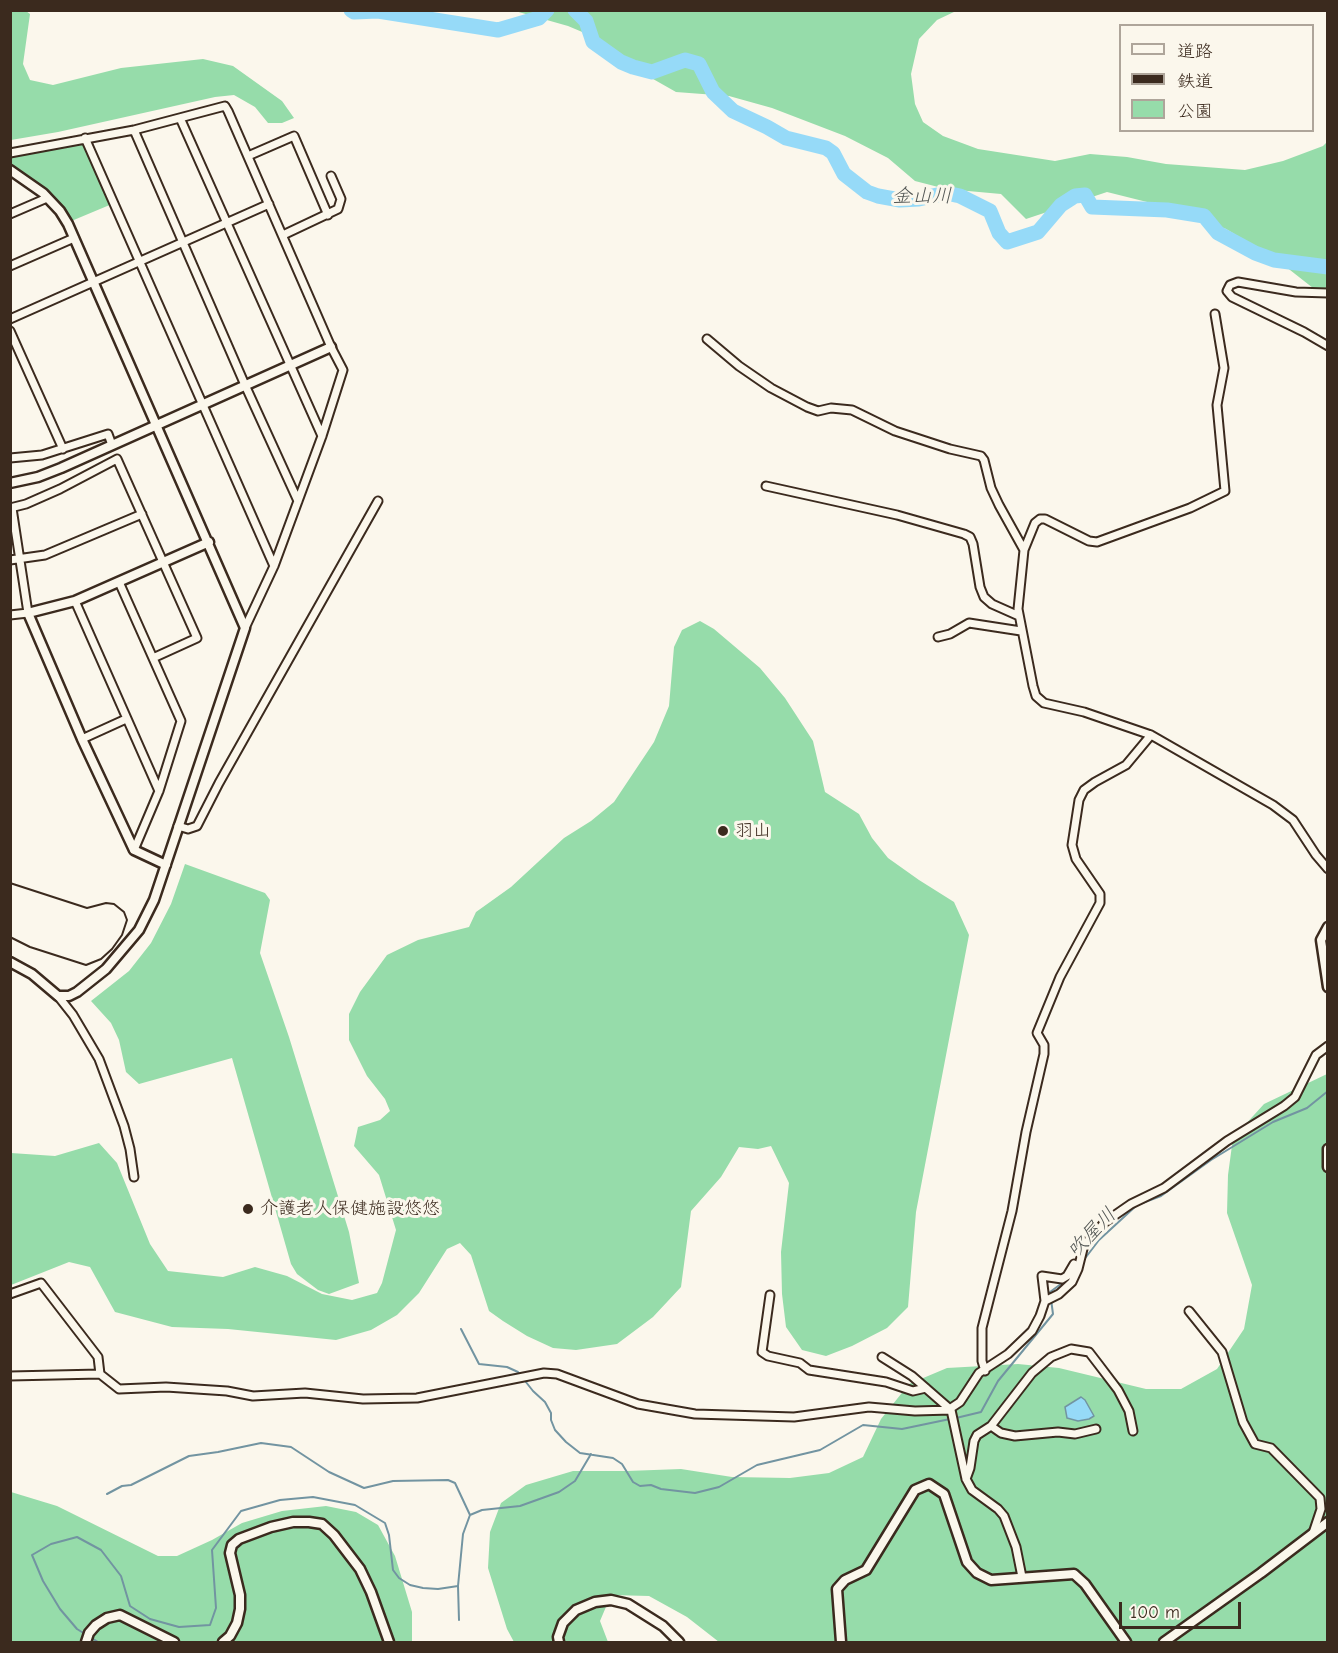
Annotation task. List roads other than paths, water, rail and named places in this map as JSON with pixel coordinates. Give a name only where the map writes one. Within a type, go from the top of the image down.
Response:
[{"type":"street","points":[[10,153],[134,130],[225,106],[343,370],[322,436],[274,566],[245,628],[152,905],[129,944],[106,969],[77,992],[64,997],[58,996]]},
{"type":"street","points":[[180,118],[322,436]]},
{"type":"street","points":[[134,130],[298,501]]},
{"type":"street","points":[[248,156],[294,136],[328,215]]},
{"type":"street","points":[[85,138],[274,566]]},
{"type":"street","points":[[10,170],[35,186],[60,211],[74,238],[245,628]]},
{"type":"street","points":[[283,235],[339,209],[341,199],[332,176]]},
{"type":"street","points":[[10,214],[47,198]]},
{"type":"street","points":[[10,319],[269,204]]},
{"type":"street","points":[[10,266],[74,238]]},
{"type":"street","points":[[1328,293],[1296,292],[1238,282],[1230,285],[1227,291],[1232,297],[1328,346]]},
{"type":"street","points":[[1215,314],[1224,368],[1217,405],[1224,491],[1190,508],[1097,542],[1089,541],[1045,519],[1040,519],[1035,523],[1024,550],[1018,609],[1032,686],[1036,696],[1044,703],[1084,712],[1150,735],[1273,805],[1293,820],[1328,869]]},
{"type":"street","points":[[10,331],[63,448]]},
{"type":"street","points":[[707,339],[739,366],[771,388],[807,407],[818,411],[831,408],[852,410],[895,431],[950,449],[981,456],[995,496],[1024,550]]},
{"type":"street","points":[[10,483],[38,477],[331,347]]},
{"type":"street","points":[[10,458],[42,454],[108,434],[111,445]]},
{"type":"street","points":[[153,658],[197,638],[117,459],[60,489],[11,508],[28,613],[82,739],[134,850],[166,865]]},
{"type":"street","points":[[766,486],[897,515],[970,537],[984,597],[992,604],[1019,616]]},
{"type":"street","points":[[178,825],[188,829],[196,826],[378,501]]},
{"type":"street","points":[[10,560],[45,555],[142,514]]},
{"type":"street","points":[[10,615],[28,613],[75,601],[209,542]]},
{"type":"street","points":[[119,582],[181,721],[159,791],[134,850]]},
{"type":"street","points":[[75,601],[159,791]]},
{"type":"street","points":[[938,637],[950,634],[969,623],[1021,630]]},
{"type":"street","points":[[82,739],[126,719]]},
{"type":"street","points":[[985,1371],[982,1361],[982,1328],[1012,1211],[1026,1132],[1044,1054],[1044,1045],[1037,1033],[1060,977],[1100,903],[1100,894],[1076,859],[1072,845],[1079,800],[1084,790],[1126,765],[1150,735]]},
{"type":"street","points":[[1328,927],[1321,940],[1328,987]]},
{"type":"street","points":[[10,962],[32,974],[58,996],[80,1025],[99,1059],[124,1126],[134,1177]]},
{"type":"street","points":[[1045,1301],[1059,1294],[1072,1282],[1084,1245],[1105,1222],[1131,1204],[1164,1188],[1227,1141],[1284,1106],[1295,1097],[1316,1055],[1328,1046]]},
{"type":"street","points":[[1328,1149],[1328,1167]]},
{"type":"street","points":[[10,1376],[100,1374],[119,1389],[166,1387],[227,1391],[253,1396],[305,1393],[363,1399],[417,1398],[544,1373],[557,1374],[638,1404],[695,1414],[794,1417],[869,1407],[915,1411],[951,1409],[960,1402],[979,1374],[1025,1339],[1036,1324],[1045,1301],[1041,1276],[1062,1279],[1067,1276],[1074,1264]]},
{"type":"street","points":[[10,1294],[41,1283],[98,1357],[100,1374]]},
{"type":"street","points":[[771,1295],[762,1352],[768,1356],[800,1363],[809,1370],[886,1382],[912,1391],[926,1388]]},
{"type":"street","points":[[1189,1311],[1222,1352],[1244,1422],[1256,1444],[1271,1448],[1320,1498],[1321,1509],[1313,1534]]},
{"type":"street","points":[[966,1479],[977,1435],[991,1426],[1032,1373],[1051,1357],[1071,1349],[1089,1352],[1118,1390],[1129,1411],[1133,1431]]},
{"type":"street","points":[[882,1357],[951,1409],[966,1479],[972,1490],[1004,1516],[1016,1547],[1022,1577]]},
{"type":"street","points":[[991,1426],[1001,1433],[1015,1436],[1058,1432],[1075,1434],[1096,1429]]},
{"type":"street","points":[[841,1642],[837,1589],[845,1581],[866,1570],[904,1505],[915,1490],[922,1485],[929,1484],[944,1494],[967,1562],[977,1574],[991,1580],[1074,1574],[1085,1584],[1126,1642]]},
{"type":"street","points":[[223,1642],[230,1636],[237,1623],[240,1609],[240,1595],[230,1553],[232,1545],[239,1539],[271,1527],[293,1522],[322,1524],[334,1535],[360,1569],[389,1642]]},
{"type":"street","points":[[1164,1642],[1328,1522]]},
{"type":"street","points":[[559,1642],[562,1623],[576,1610],[596,1602],[610,1600],[628,1604],[663,1626],[679,1642]]},
{"type":"street","points":[[86,1642],[96,1624],[108,1618],[120,1616],[174,1642]]},
{"type":"water","points":[[1081,1397],[1094,1416],[1078,1421],[1067,1418],[1065,1407]]},
{"type":"waterway","name":"金山川","points":[[351,10],[354,12],[378,11],[498,30],[539,18],[547,10]]},
{"type":"waterway","name":"金山川","points":[[575,10],[586,21],[593,42],[621,62],[652,72],[685,60],[699,64],[713,92],[733,111],[786,138],[826,148],[833,153],[844,174],[867,192],[900,200],[919,199],[946,193],[960,196],[990,211],[999,233],[1007,242],[1038,232],[1061,205],[1075,196],[1085,195],[1092,207],[1167,210],[1204,216],[1218,233],[1255,253],[1274,260],[1328,267]]},
{"type":"waterway","name":"吹屋川","points":[[1083,1261],[1099,1240],[1137,1205],[1161,1196],[1211,1160],[1273,1122],[1307,1108],[1328,1091]]},
{"type":"waterway","name":"吹屋川","points":[[956,1418],[981,1412],[998,1381],[1053,1314],[1050,1292],[1065,1281]]},
{"type":"waterway","points":[[461,1329],[479,1364],[507,1367],[518,1372],[545,1402],[551,1413],[555,1430],[566,1442],[580,1453],[613,1458],[622,1464],[633,1482],[640,1486],[651,1485],[661,1489],[695,1493],[719,1487],[757,1465],[820,1450],[863,1425],[902,1429],[950,1419]]},
{"type":"waterway","points":[[107,1494],[122,1486],[131,1485],[189,1456],[261,1443],[291,1447],[329,1472],[364,1488],[393,1481],[448,1480],[455,1483],[470,1515]]},
{"type":"waterway","points":[[459,1620],[458,1586],[463,1534],[470,1515],[482,1510],[520,1506],[559,1492],[575,1481],[591,1454]]},
{"type":"waterway","points":[[98,1642],[77,1629],[60,1609],[43,1581],[32,1555],[51,1544],[77,1537],[101,1550],[121,1576],[130,1606],[150,1619],[179,1627],[210,1625],[216,1608],[212,1550],[241,1511],[280,1500],[313,1497],[355,1505],[385,1523],[389,1535],[393,1570],[399,1578],[410,1585],[423,1588],[438,1589],[458,1586]]},
{"type":"railway","points":[[10,883],[87,908],[106,903],[114,904],[124,912],[127,920],[122,935],[112,949],[101,959],[86,965],[30,947],[10,937]]},
{"type":"place","name":"羽山","points":[[723,831]]},
{"type":"place","name":"介護老人保健施設悠悠","points":[[248,1209]]}]
